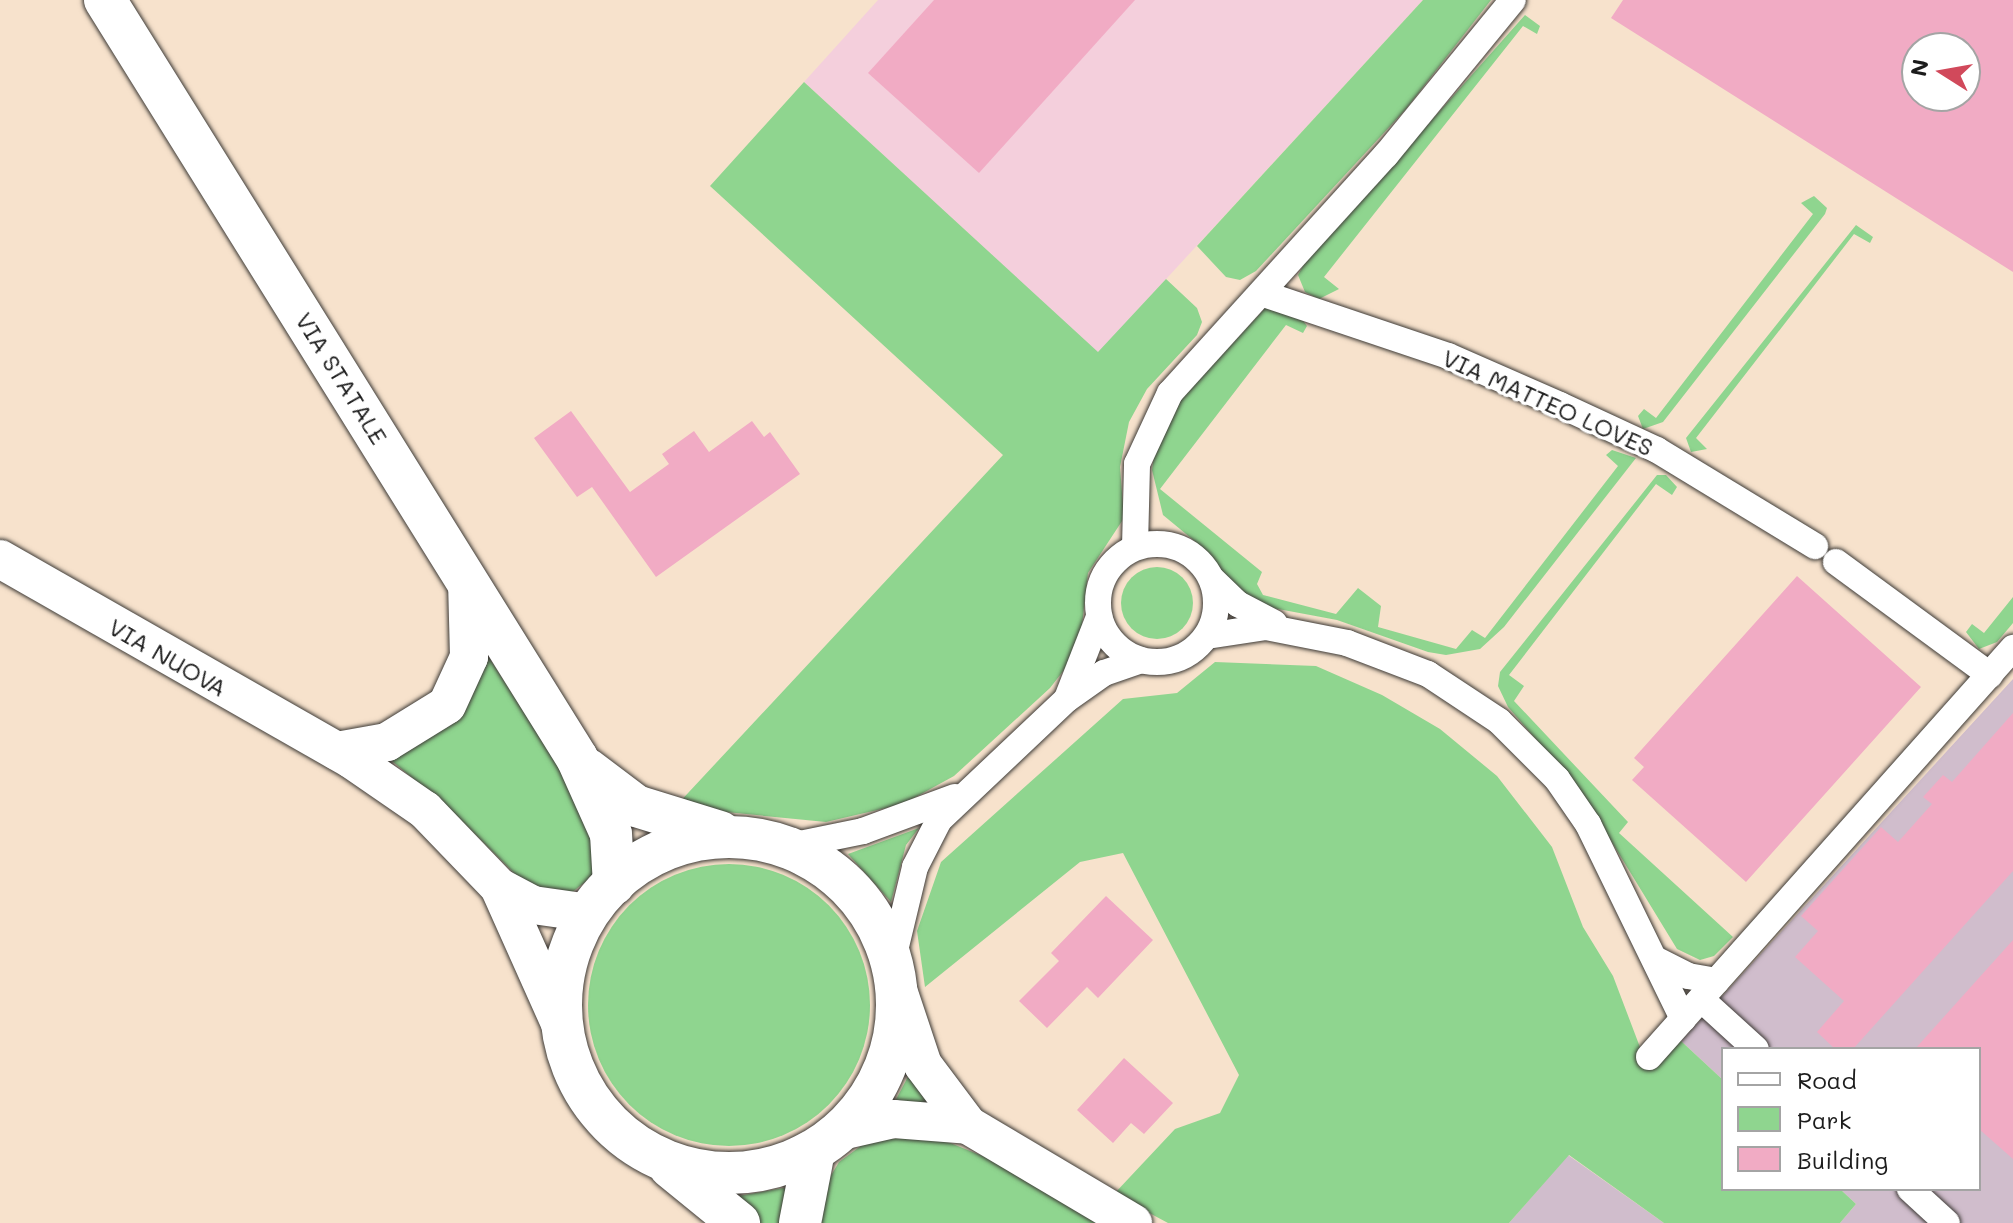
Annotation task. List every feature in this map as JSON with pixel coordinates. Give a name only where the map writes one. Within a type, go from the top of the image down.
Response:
[{"type":"main road","name":"VIA STATALE","points":[[105,0],[577,758],[611,834],[601,898]]},
{"type":"main road","name":"VIA NUOVA","points":[[0,559],[337,751],[418,805],[499,887],[533,905],[601,898]]},
{"type":"main road","points":[[337,751],[387,742],[447,705],[469,657],[467,581]]},
{"type":"main road","name":"VIA STATALE","points":[[577,758],[613,792],[636,806],[736,837]]},
{"type":"main road","points":[[739,1223],[660,1159],[609,1124],[590,1100],[577,1077],[564,1032],[562,988],[567,960],[601,898],[656,853],[682,843],[736,837],[785,847],[817,861],[861,900],[894,975],[923,1065],[968,1125],[1133,1223]]},
{"type":"main road","name":"VIA NUOVA","points":[[499,887],[564,1032]]},
{"type":"main road","points":[[800,1223],[827,1141],[859,1112],[885,1068],[896,1027],[894,975]]},
{"type":"main road","points":[[660,1159],[730,1174],[779,1167],[827,1141],[894,1119],[968,1125]]},
{"type":"street","points":[[1135,547],[1138,486],[1145,439],[1170,393],[1264,294],[1513,0]]},
{"type":"street","name":"VIA MATTEO LOVES","points":[[1264,294],[1448,356],[1547,399],[1657,450],[1815,546]]},
{"type":"street","points":[[1138,486],[1171,544],[1203,563],[1212,579],[1217,599],[1207,636]]},
{"type":"street","points":[[1067,699],[1099,617],[1101,583],[1115,562],[1135,547],[1171,544]]},
{"type":"street","points":[[1836,562],[1990,675]]},
{"type":"street","points":[[1212,579],[1238,604],[1288,630]]},
{"type":"street","points":[[1099,617],[1114,644],[1141,660]]},
{"type":"street","points":[[894,975],[915,867],[927,839],[959,796],[1067,699],[1104,673],[1141,660],[1171,661],[1207,636],[1247,626],[1288,630],[1404,662],[1499,721],[1571,799],[1657,960],[1683,1019]]},
{"type":"street","points":[[1649,1057],[2013,648]]},
{"type":"street","points":[[785,847],[863,831],[959,796]]},
{"type":"street","points":[[1657,960],[1709,990],[1754,1047]]},
{"type":"street","points":[[1912,1191],[1947,1223]]},
{"type":"shaded area","points":[[878,0],[1423,0],[1098,353],[804,82]]},
{"type":"shaded area","points":[[2013,679],[2013,1223],[1840,1223],[1856,1204],[1842,1191],[1981,1191],[1981,1047],[1721,1047],[1721,1078],[1681,1041]]},
{"type":"shaded area","points":[[1568,1155],[1664,1223],[1509,1223]]},
{"type":"green space","points":[[1423,0],[1491,0],[1406,109],[1256,271],[1240,280],[1226,277],[1197,246]]},
{"type":"green space","points":[[1525,15],[1540,26],[1537,34],[1523,26],[1324,277],[1339,289],[1319,299],[1305,292],[1298,275],[1304,264]]},
{"type":"green space","points":[[804,82],[1098,352],[1166,279],[1197,308],[1202,322],[1197,335],[1147,389],[1129,422],[1120,467],[1124,518],[1088,573],[1081,634],[1071,661],[1050,688],[954,776],[903,804],[826,822],[675,807],[1003,455],[710,186]]},
{"type":"green space","points":[[1814,196],[1827,208],[1825,214],[1663,422],[1643,429],[1638,416],[1644,409],[1656,418],[1813,214],[1801,203]]},
{"type":"green space","points":[[1856,225],[1873,237],[1870,243],[1854,234],[1696,438],[1707,449],[1691,452],[1686,438]]},
{"type":"green space","points":[[1267,306],[1301,318],[1307,326],[1303,333],[1286,325],[1160,489],[1262,572],[1257,584],[1263,595],[1336,614],[1358,588],[1381,606],[1378,627],[1456,649],[1472,630],[1485,638],[1618,466],[1606,455],[1612,450],[1636,458],[1504,627],[1480,649],[1446,655],[1428,652],[1337,620],[1262,606],[1231,585],[1203,548],[1163,515],[1152,470],[1155,448],[1175,406]]},
{"type":"green space","points":[[1657,475],[1666,475],[1677,487],[1672,495],[1656,484],[1509,675],[1524,686],[1514,701],[1628,822],[1619,833],[1733,937],[1714,956],[1700,960],[1677,949],[1580,790],[1508,707],[1498,686],[1500,672]]},
{"type":"green space","points":[[1157,567],[1177,573],[1187,583],[1193,603],[1187,623],[1177,633],[1157,639],[1137,633],[1127,623],[1121,603],[1127,583],[1137,573]]},
{"type":"green space","points":[[2013,597],[2013,623],[1997,642],[1979,649],[1966,632],[1972,624],[1984,633]]},
{"type":"green space","points":[[483,648],[592,819],[593,876],[571,893],[559,896],[522,881],[452,811],[386,756],[443,729]]},
{"type":"green space","points":[[1215,662],[1316,666],[1382,695],[1440,729],[1497,776],[1552,847],[1583,927],[1613,976],[1646,1063],[1681,1041],[1721,1078],[1721,1191],[1842,1191],[1856,1204],[1840,1223],[1664,1223],[1569,1155],[1509,1223],[1168,1223],[1114,1194],[1175,1129],[1220,1113],[1239,1075],[1123,853],[1080,862],[925,987],[917,931],[941,862],[1123,699],[1177,693]]},
{"type":"green space","points":[[919,828],[906,845],[891,902],[848,854]]},
{"type":"green space","points":[[729,864],[756,867],[783,875],[829,905],[859,951],[867,978],[870,1005],[867,1032],[859,1059],[829,1105],[783,1135],[756,1143],[729,1146],[702,1143],[675,1135],[629,1105],[599,1059],[591,1032],[588,1005],[591,978],[599,951],[629,905],[675,875],[702,867]]},
{"type":"green space","points":[[912,1069],[938,1110],[892,1107]]},
{"type":"green space","points":[[933,1136],[1000,1163],[1102,1223],[816,1223],[820,1194],[839,1162],[869,1140]]},
{"type":"green space","points":[[789,1187],[780,1223],[758,1223],[732,1197]]},
{"type":"building","points":[[934,0],[1135,0],[979,173],[868,73]]},
{"type":"building","points":[[1623,0],[2013,0],[2013,272],[1611,18]]},
{"type":"building","points":[[571,411],[630,492],[669,464],[662,454],[694,431],[709,452],[752,421],[764,437],[770,432],[800,474],[656,577],[592,487],[577,497],[534,438]]},
{"type":"building","points":[[1797,576],[1921,687],[1746,882],[1632,780],[1644,767],[1634,758]]},
{"type":"building","points":[[2013,713],[2013,871],[1855,1047],[1833,1047],[1817,1032],[1844,1001],[1795,957],[1818,931],[1801,916],[1881,827],[1898,842],[1932,804],[1923,797],[1943,775],[1952,782]]},
{"type":"building","points":[[1106,896],[1153,940],[1098,998],[1087,987],[1047,1028],[1019,1001],[1059,961],[1051,953]]},
{"type":"building","points":[[2013,940],[2013,1159],[1981,1131],[1981,1047],[1917,1047]]},
{"type":"building","points":[[1124,1058],[1173,1103],[1144,1134],[1131,1123],[1113,1143],[1077,1110]]}]
